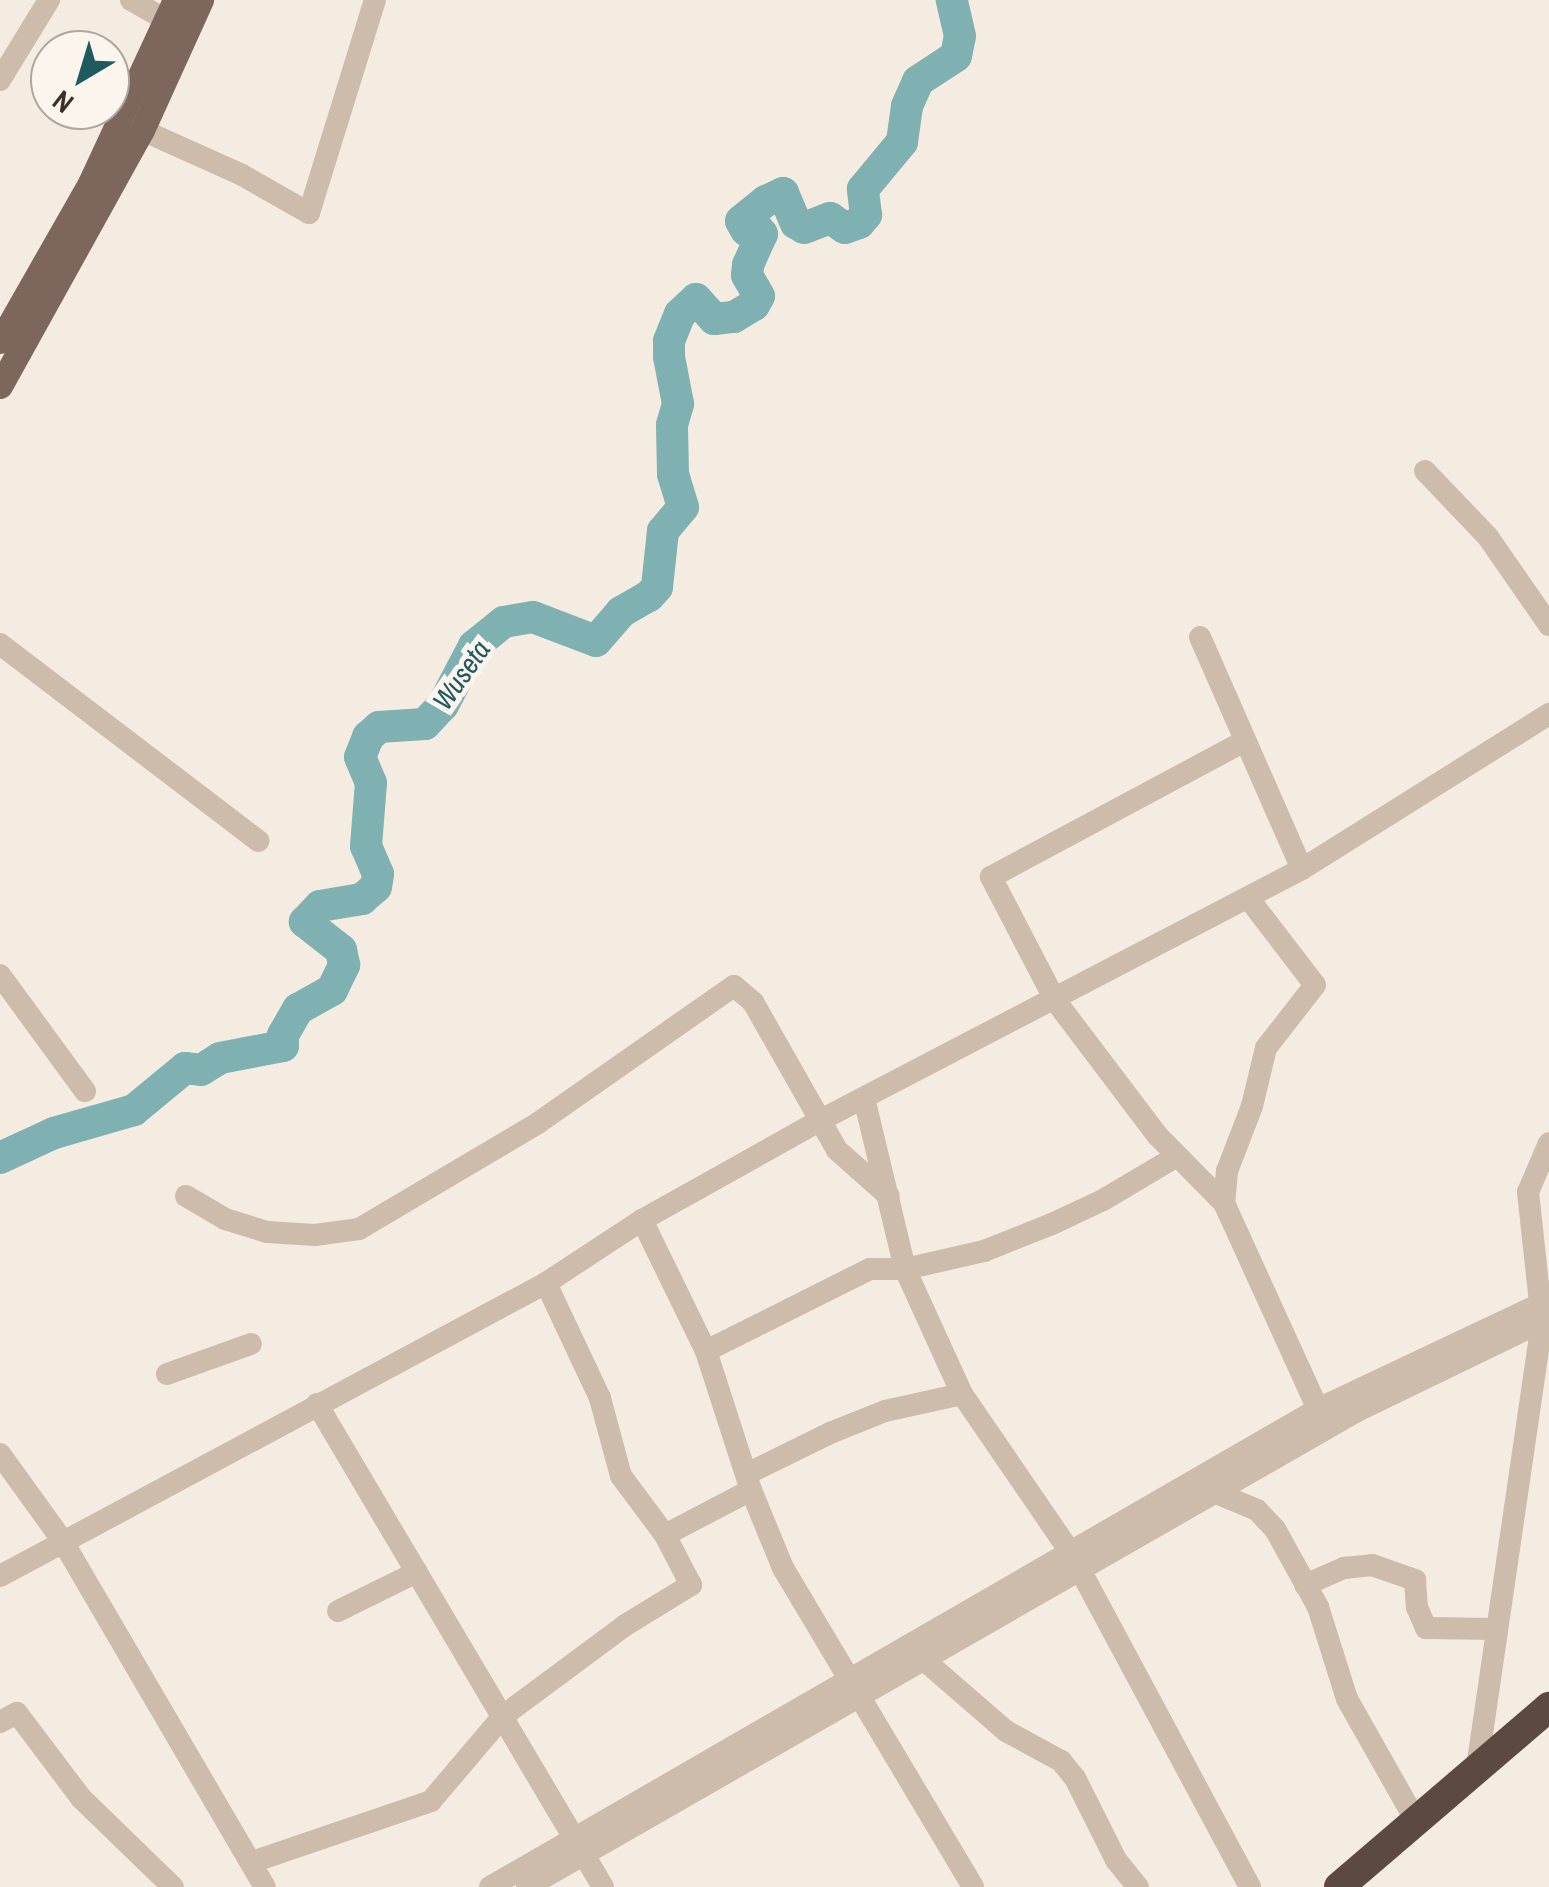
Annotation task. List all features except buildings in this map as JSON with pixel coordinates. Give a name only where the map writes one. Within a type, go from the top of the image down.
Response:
[{"type":"highway","points":[[1339,1887],[1549,1706]]},
{"type":"highway","points":[[1370,1887],[1549,1730]]},
{"type":"main road","points":[[0,340],[42,288],[142,130],[202,0]]},
{"type":"main road","points":[[0,386],[171,10]]},
{"type":"street","points":[[0,80],[49,0]]},
{"type":"street","points":[[131,0],[171,10]]},
{"type":"street","points":[[142,130],[242,175],[309,213],[375,0]]},
{"type":"street","points":[[1426,471],[1488,537],[1549,625]]},
{"type":"street","points":[[1200,637],[1302,869]]},
{"type":"street","points":[[0,646],[259,841]]},
{"type":"street","points":[[0,1576],[546,1283],[642,1220],[817,1122],[1249,899],[1549,714]]},
{"type":"street","points":[[1245,741],[992,877],[1055,1000],[1177,1156],[1224,1203],[1318,1409]]},
{"type":"street","points":[[1224,1203],[1227,1171],[1252,1106],[1266,1048],[1315,986],[1249,899]]},
{"type":"street","points":[[0,975],[85,1091]]},
{"type":"street","points":[[186,1196],[225,1219],[267,1232],[316,1235],[358,1228],[538,1123],[734,986],[753,1002],[817,1122],[837,1150],[889,1196]]},
{"type":"street","points":[[864,1098],[906,1268],[962,1394],[1076,1562],[1250,1887]]},
{"type":"street","points":[[1477,1768],[1545,1311],[1528,1192],[1549,1143]]},
{"type":"street","points":[[706,1351],[870,1269],[906,1268],[984,1251],[1052,1224],[1103,1200],[1177,1156]]},
{"type":"street","points":[[642,1220],[706,1351],[782,1568],[973,1887]]},
{"type":"street","points":[[0,1454],[62,1540],[256,1879],[333,1830],[432,1800],[503,1716],[624,1626],[691,1585],[664,1535],[621,1476],[600,1398],[546,1283]]},
{"type":"street","points":[[855,1687],[924,1660],[1318,1409],[1545,1311]]},
{"type":"street","points":[[490,1887],[581,1846],[1076,1562],[1214,1492],[1545,1311]]},
{"type":"street","points":[[167,1374],[251,1344]]},
{"type":"street","points":[[664,1535],[830,1432],[885,1412],[962,1394]]},
{"type":"street","points":[[317,1404],[603,1887]]},
{"type":"street","points":[[1214,1492],[1257,1510],[1275,1529],[1318,1608],[1347,1699],[1416,1821]]},
{"type":"street","points":[[1305,1585],[1344,1568],[1372,1565],[1415,1580],[1417,1606],[1426,1628],[1496,1629]]},
{"type":"street","points":[[338,1611],[417,1572]]},
{"type":"street","points":[[924,1660],[1006,1731],[1061,1762],[1075,1778],[1116,1860],[1138,1887]]},
{"type":"street","points":[[0,1722],[17,1713],[81,1798],[172,1887]]},
{"type":"street","points":[[528,1887],[581,1846]]},
{"type":"waterway","name":"Wuseta","points":[[0,1158],[54,1133],[134,1110],[185,1068],[201,1070],[220,1058],[283,1046],[283,1035],[298,1009],[332,990],[344,965],[341,950],[305,922],[320,906],[362,899],[376,887],[378,874],[366,846],[371,783],[360,757],[368,737],[379,727],[425,724],[443,705],[474,646],[504,622],[533,617],[596,641],[621,612],[657,587],[663,531],[683,507],[673,474],[672,425],[678,404],[669,357],[669,341],[680,314],[696,299],[714,319],[734,317],[754,305],[759,296],[747,275],[748,265],[762,234],[757,228],[746,230],[741,221],[766,201],[783,193],[796,223],[804,228],[830,218],[845,228],[859,223],[866,215],[863,189],[902,142],[907,106],[918,81],[956,56],[960,36],[952,0]]}]
